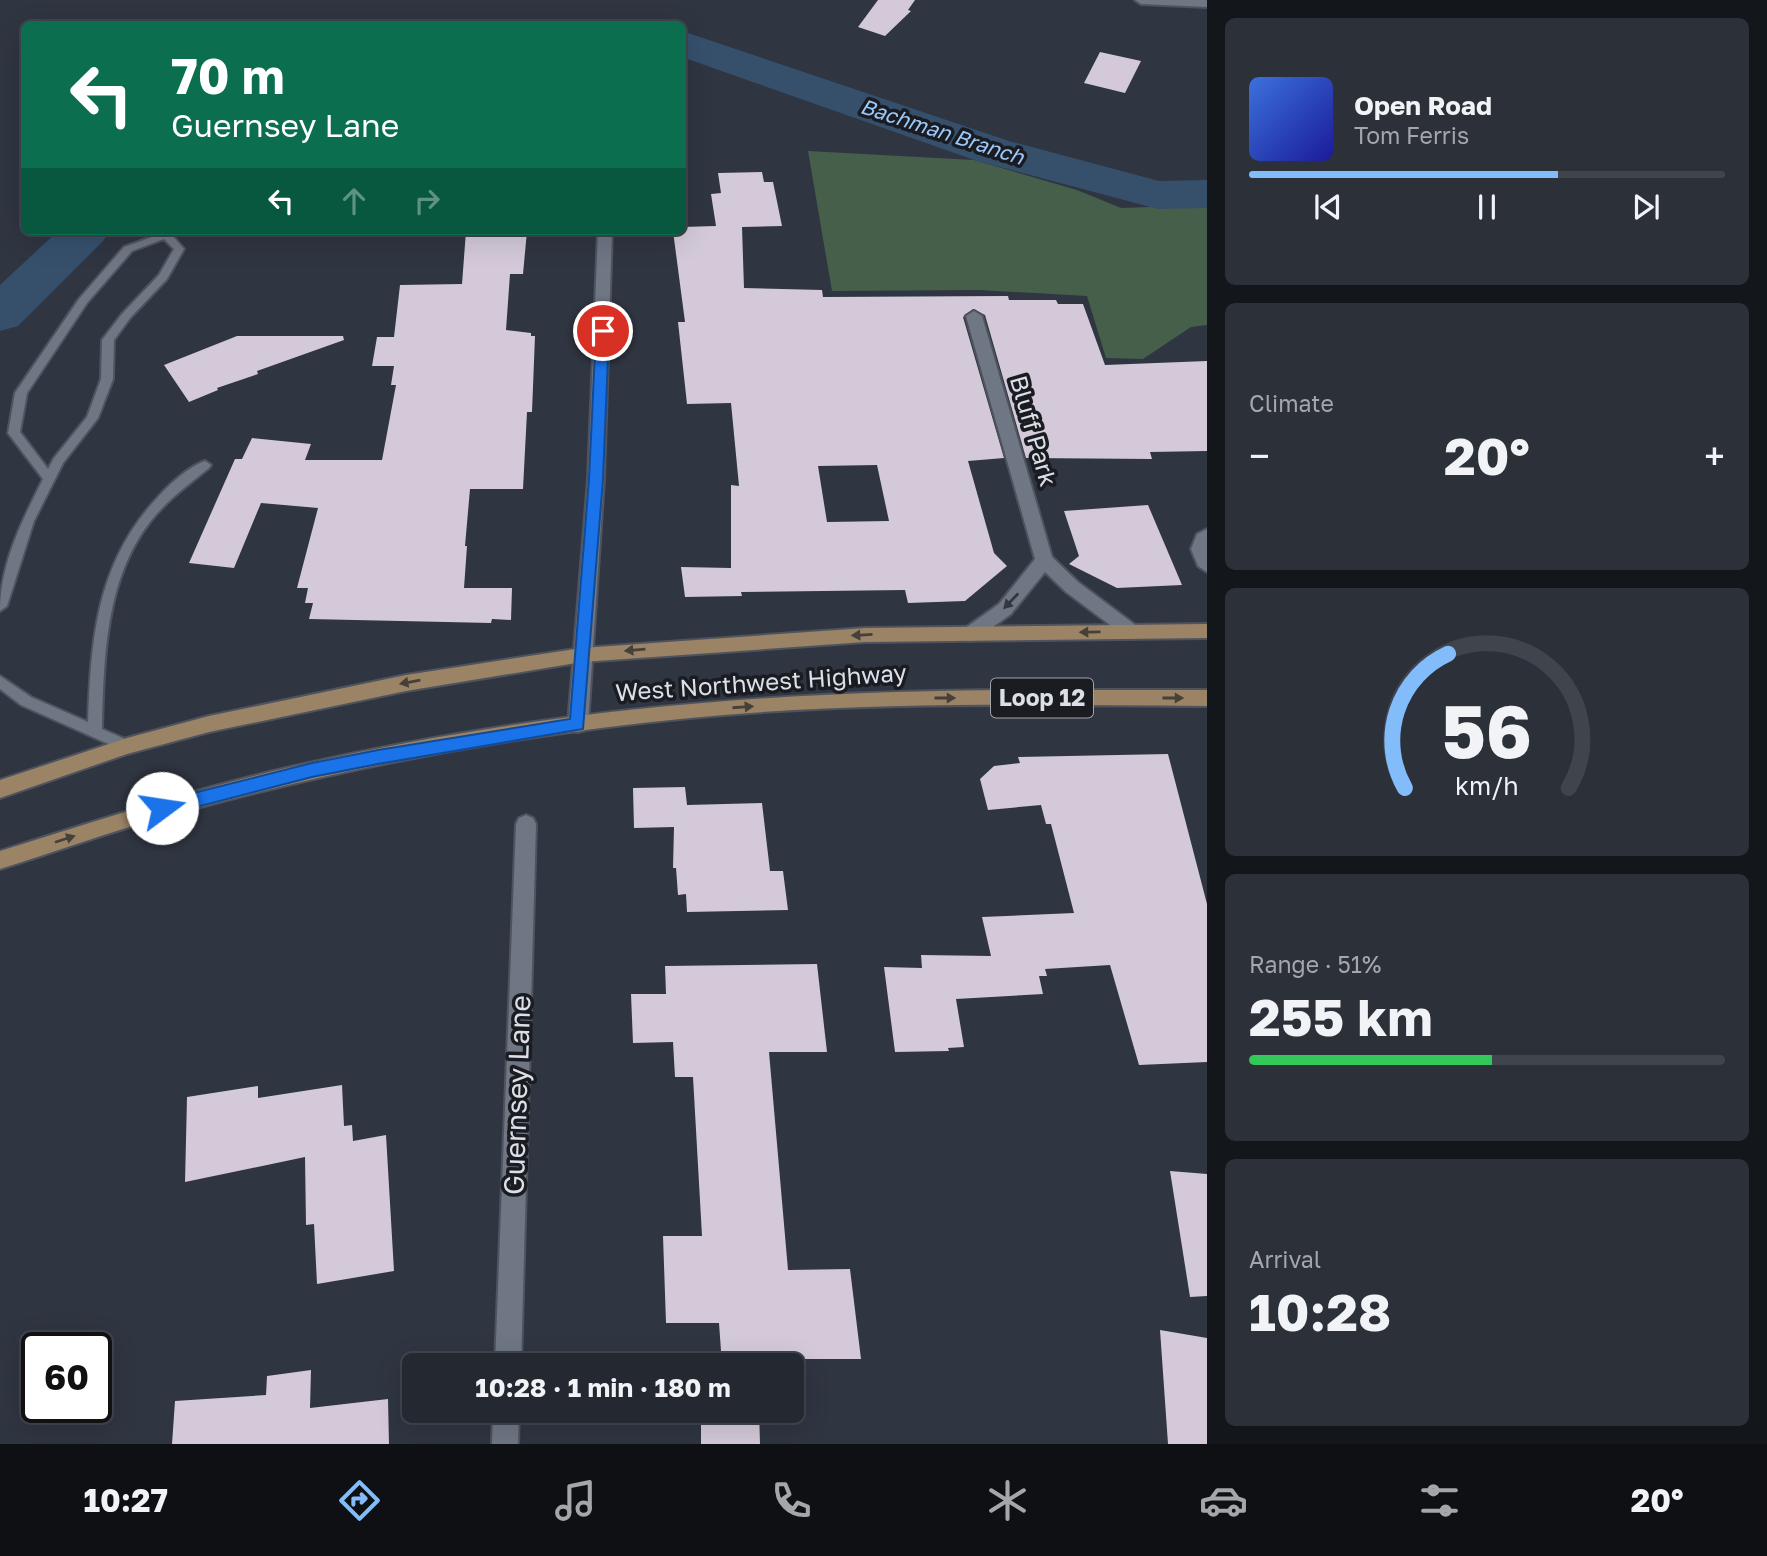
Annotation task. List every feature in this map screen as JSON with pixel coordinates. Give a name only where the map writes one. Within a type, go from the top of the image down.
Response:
[{"type":"main road","name":"West Northwest Highway","points":[[0,789],[127,746],[317,700],[406,682],[582,654],[866,635],[1207,631]]},
{"type":"main road","name":"West Northwest Highway","points":[[0,860],[162,808],[312,770],[400,752],[578,724],[691,710],[877,698],[1207,698]]},
{"type":"street","points":[[1141,0],[1207,3]]},
{"type":"street","points":[[578,724],[600,395],[605,235]]},
{"type":"street","name":"Bluff Park","points":[[974,316],[1044,560]]},
{"type":"street","points":[[1207,535],[1200,544],[1200,552],[1207,565]]},
{"type":"street","points":[[970,634],[1005,609],[1044,560],[1072,587],[1132,632]]},
{"type":"street","name":"Guernsey Lane","points":[[508,1353],[526,824]]},
{"type":"street","points":[[505,1444],[506,1423]]},
{"type":"lane","points":[[0,606],[28,521],[49,479],[58,461],[92,418],[107,379],[108,340],[126,316],[163,277],[179,249],[166,235],[128,249],[83,302],[21,393],[14,433],[49,479]]},
{"type":"lane","points":[[95,732],[96,678],[110,585],[124,547],[154,509],[184,479],[205,465]]},
{"type":"lane","points":[[0,682],[26,701],[127,746]]},
{"type":"green space","points":[[808,151],[974,160],[1077,190],[1121,208],[1207,205],[1207,325],[1191,327],[1143,359],[1106,358],[1087,296],[979,290],[832,291]]},
{"type":"building","points":[[878,0],[915,0],[908,10],[911,11],[885,36],[858,27]]},
{"type":"building","points":[[1100,52],[1141,61],[1125,93],[1084,83]]},
{"type":"building","points":[[762,172],[764,182],[773,182],[782,226],[742,227],[744,288],[822,290],[823,297],[1008,296],[1009,300],[1056,300],[1058,304],[1083,304],[1105,365],[1207,361],[1207,451],[1150,452],[1152,459],[1026,458],[985,315],[973,309],[963,317],[1004,458],[968,461],[994,553],[1007,566],[965,601],[908,603],[905,590],[741,592],[742,596],[685,597],[681,567],[731,568],[731,485],[739,486],[731,403],[687,404],[678,322],[685,322],[674,235],[686,235],[686,227],[716,226],[711,194],[721,193],[718,173]],"holes":[[[877,465],[889,521],[827,522],[818,466]]]},
{"type":"building","points":[[466,235],[527,235],[523,274],[510,274],[506,330],[531,333],[531,336],[535,336],[532,412],[527,412],[523,489],[470,489],[465,546],[464,588],[512,588],[511,620],[492,619],[491,623],[309,619],[313,603],[305,603],[308,588],[297,588],[318,508],[261,503],[234,568],[189,563],[235,459],[242,459],[252,438],[311,444],[305,460],[382,460],[396,385],[391,385],[394,366],[372,366],[377,337],[394,337],[400,285],[462,284]]},
{"type":"building","points":[[237,336],[343,336],[344,340],[257,371],[258,374],[217,388],[218,390],[189,402],[164,365]]},
{"type":"building","points":[[1148,505],[1182,585],[1117,588],[1069,564],[1079,556],[1064,511]]},
{"type":"building","points":[[1168,754],[1207,904],[1207,1062],[1139,1065],[1110,965],[1045,969],[1047,976],[1039,976],[1043,994],[956,999],[964,1047],[948,1048],[949,1051],[895,1052],[884,967],[922,968],[921,955],[991,956],[982,917],[1074,913],[1051,824],[1046,824],[1041,805],[988,810],[980,779],[994,766],[1020,763],[1018,757]]},
{"type":"building","points":[[685,787],[687,805],[762,803],[770,871],[783,871],[788,910],[687,912],[686,894],[678,895],[676,868],[673,868],[674,827],[634,828],[633,788]]},
{"type":"building","points":[[817,964],[827,1052],[769,1052],[788,1270],[850,1269],[861,1359],[804,1359],[804,1353],[721,1353],[719,1323],[666,1323],[663,1236],[702,1236],[693,1077],[675,1077],[673,1042],[633,1043],[631,994],[666,994],[665,966]]},
{"type":"building","points":[[342,1085],[344,1126],[352,1125],[353,1141],[386,1135],[394,1271],[317,1284],[314,1224],[306,1225],[305,1157],[185,1182],[187,1097],[258,1086],[258,1098]]},
{"type":"building","points":[[1170,1171],[1207,1174],[1207,1296],[1190,1297]]},
{"type":"building","points":[[1160,1330],[1207,1338],[1207,1444],[1168,1444]]},
{"type":"building","points":[[311,1370],[310,1408],[388,1399],[389,1444],[172,1444],[175,1401],[266,1395],[267,1376]]},
{"type":"building","points":[[701,1423],[759,1423],[760,1444],[701,1444]]},
{"type":"waterway","name":"Bachman Branch","points":[[686,44],[993,151],[1158,195],[1207,194]]},
{"type":"waterway","name":"Bachman Branch","points":[[0,314],[82,235]]},
{"type":"route","points":[[162,808],[312,770],[400,752],[578,724],[596,479],[603,331]]}]
